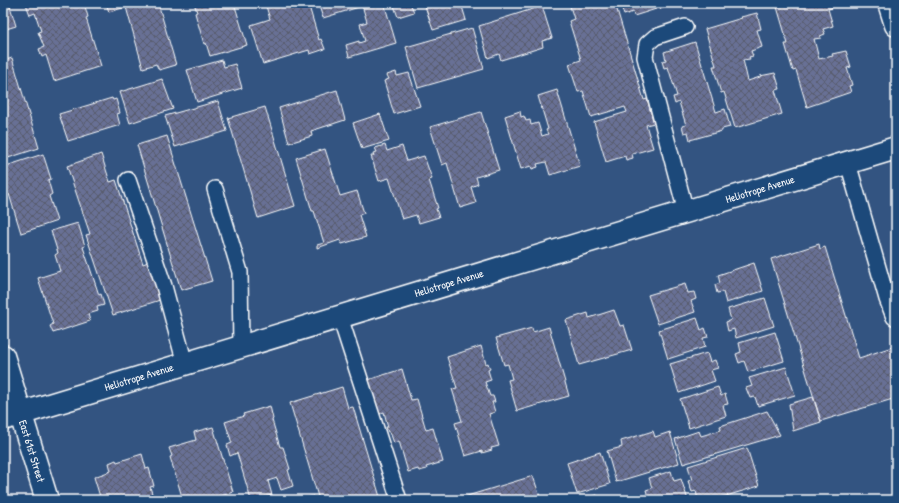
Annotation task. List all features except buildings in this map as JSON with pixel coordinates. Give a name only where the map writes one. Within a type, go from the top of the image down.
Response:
[{"type":"street","points":[[889,3],[896,25]]},
{"type":"street","name":"Heliotrope Avenue","points":[[12,416],[896,148]]},
{"type":"street","name":"East 61st Street","points":[[3,356],[12,416],[47,500]]},
{"type":"lane","points":[[685,27],[655,37],[647,44],[645,57],[686,212]]},
{"type":"lane","points":[[848,163],[887,299],[894,317],[896,318]]},
{"type":"lane","points":[[128,180],[164,286],[185,364]]},
{"type":"lane","points":[[215,189],[240,272],[241,347]]},
{"type":"lane","points":[[340,317],[399,500]]}]
